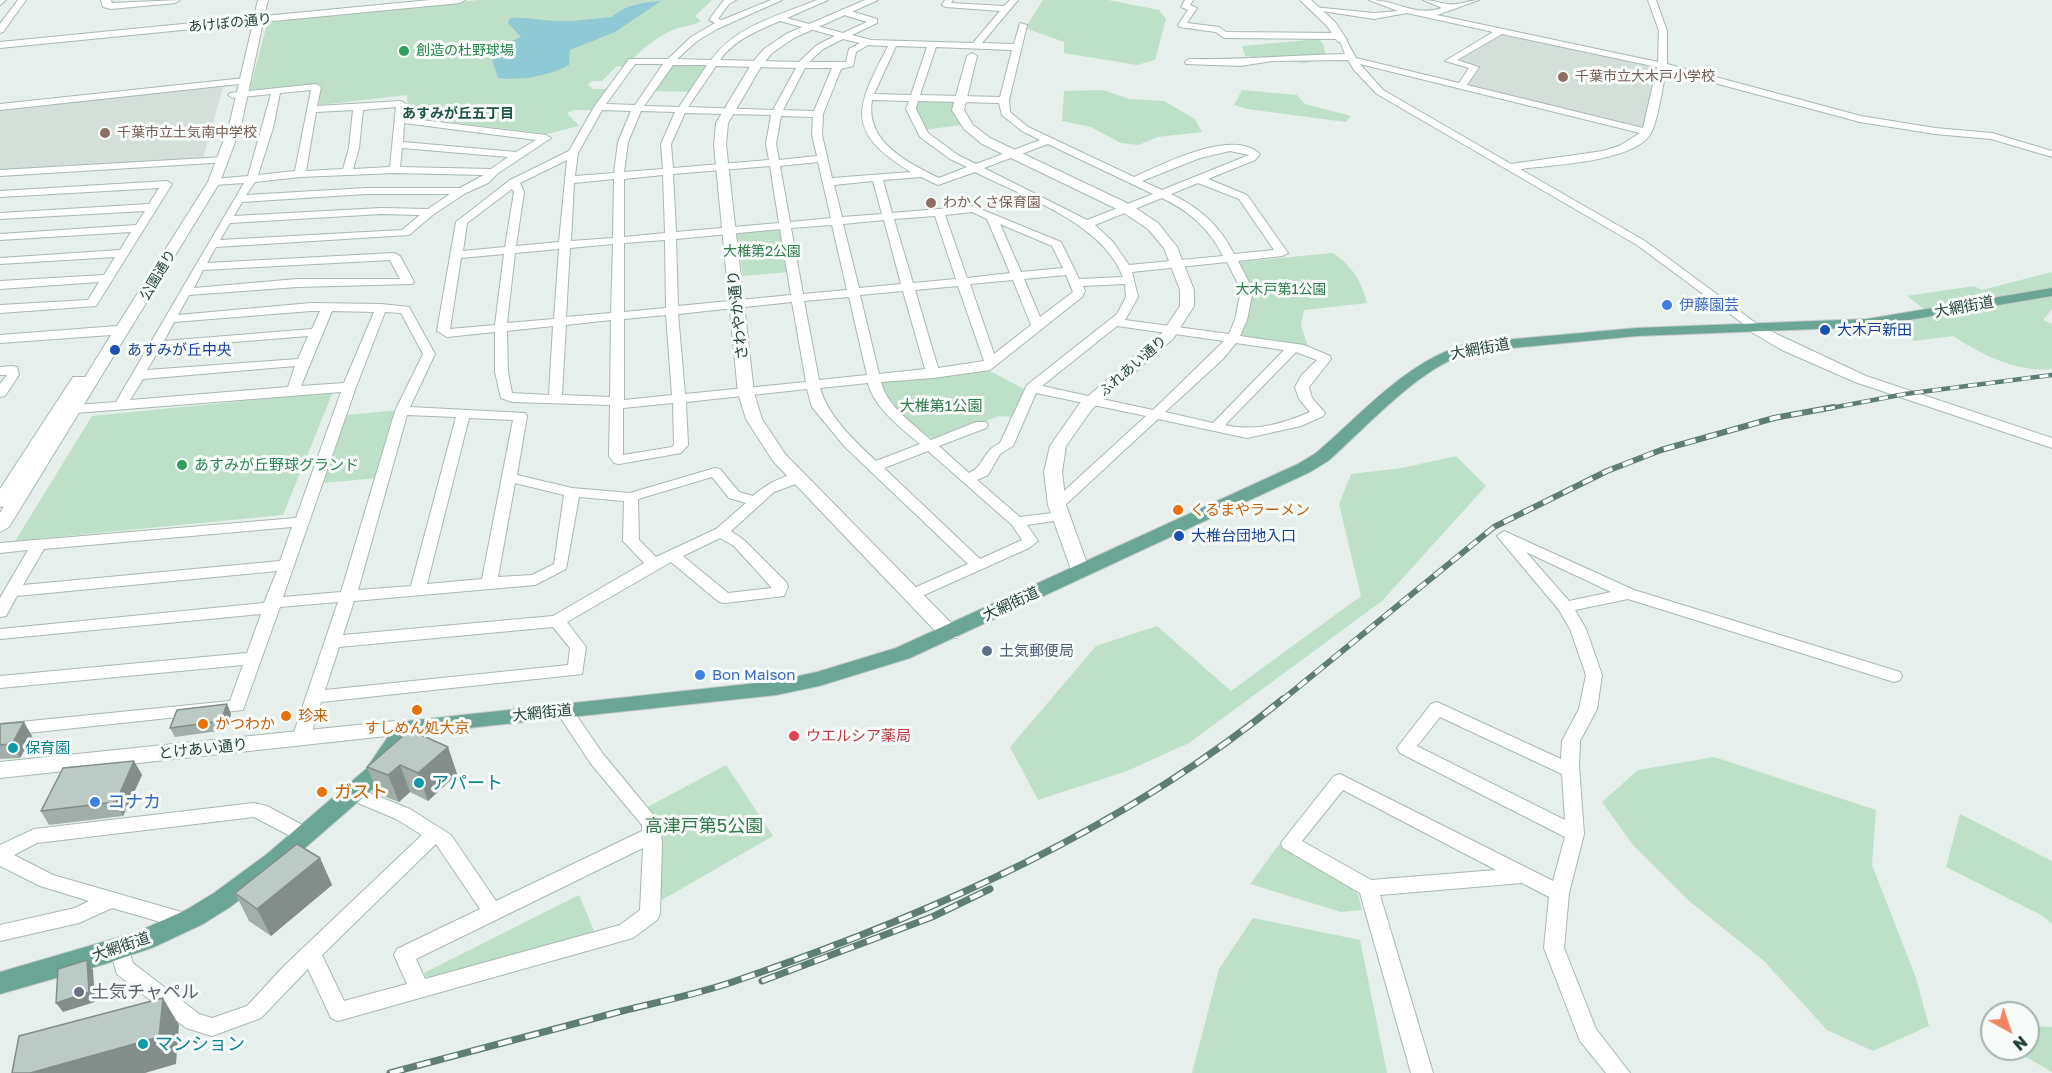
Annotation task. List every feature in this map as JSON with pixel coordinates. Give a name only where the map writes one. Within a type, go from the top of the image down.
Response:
[{"type":"main road","name":"大網街道","points":[[0,984],[120,950],[185,921],[239,888],[374,775],[388,758],[405,727],[776,688],[865,666],[949,633],[1304,468],[1322,457],[1426,366],[1449,354],[1484,346],[1627,333],[1867,322],[2052,292]]},
{"type":"street","points":[[0,30],[5,15],[17,10],[22,0]]},
{"type":"street","points":[[106,0],[106,4],[111,6],[175,0]]},
{"type":"street","points":[[200,0],[206,0]]},
{"type":"street","name":"公園通り","points":[[255,0],[255,18]]},
{"type":"street","name":"公園通り","points":[[0,502],[59,410],[117,331],[214,182],[255,18],[263,0]]},
{"type":"street","name":"あけぼの通り","points":[[0,44],[424,0]]},
{"type":"street","name":"あけぼの通り","points":[[255,18],[460,0]]},
{"type":"street","points":[[722,22],[713,20],[726,2],[732,0]]},
{"type":"street","points":[[778,0],[722,22],[694,39],[673,61],[637,108],[625,131],[620,151],[619,176],[616,456],[619,460],[676,450],[681,445],[681,399],[672,311],[672,236],[666,144],[681,110],[713,62],[733,40],[824,0]]},
{"type":"street","name":"さわやか通り","points":[[873,0],[777,43],[757,63],[728,111],[720,134],[746,393],[754,419],[763,436],[799,478],[949,633]]},
{"type":"street","points":[[949,0],[946,5],[1011,4]]},
{"type":"street","points":[[972,0],[1011,4]]},
{"type":"street","points":[[1189,0],[1185,7],[1193,8],[1182,25],[1219,30],[1224,35],[1341,38]]},
{"type":"street","points":[[1305,0],[1331,24],[1369,83],[1380,92],[1641,243],[1753,327],[1794,349],[1880,385],[2052,443]]},
{"type":"street","points":[[1340,0],[1347,0]]},
{"type":"street","points":[[1373,0],[1413,12],[1432,14],[1663,66],[1860,119],[1935,131],[1992,136],[2052,153]]},
{"type":"street","points":[[1427,0],[1451,8]]},
{"type":"street","points":[[1432,14],[1475,0]]},
{"type":"street","points":[[1508,167],[1621,149],[1642,139],[1647,132],[1663,66],[1662,15],[1652,0]]},
{"type":"street","points":[[959,100],[975,49],[1011,4]]},
{"type":"street","points":[[1313,9],[1374,16],[1413,12]]},
{"type":"street","points":[[751,11],[867,42],[975,49],[1017,47]]},
{"type":"street","points":[[844,12],[874,21],[811,53],[802,64],[771,128],[774,163],[813,386],[819,407],[830,423],[978,565]]},
{"type":"street","points":[[1017,522],[1059,511],[1154,414],[1218,356],[1233,339],[1246,305],[1247,290],[1232,260],[1208,224],[1195,212],[1135,180],[1048,140],[1015,122],[1005,113],[1004,100],[1023,25]]},
{"type":"street","points":[[1461,88],[1474,67],[1449,61],[1502,30]]},
{"type":"street","points":[[555,399],[569,180],[573,153],[599,107],[633,60],[838,66],[850,64],[852,51],[867,42]]},
{"type":"street","points":[[893,44],[869,97],[866,120],[880,143],[893,156],[938,182],[1048,140]]},
{"type":"street","points":[[932,45],[911,109],[924,135],[954,157],[1087,224],[1109,243],[1126,274],[1132,291],[1130,304],[1115,322],[1032,388],[1006,446],[994,452],[984,472],[967,479]]},
{"type":"street","points":[[1189,62],[1240,63],[1272,58],[1353,59],[1461,88],[1647,132]]},
{"type":"street","points":[[838,66],[818,114],[816,125],[873,380],[886,405],[928,446],[1017,522],[1030,541],[913,595]]},
{"type":"street","points":[[0,107],[239,88],[276,91],[315,87],[314,109],[300,174]]},
{"type":"street","points":[[120,407],[252,178],[268,128],[276,91]]},
{"type":"street","points":[[869,97],[1004,100]]},
{"type":"street","name":"ふれあい通り","points":[[959,100],[958,110],[968,127],[986,141],[1126,208],[1153,225],[1164,237],[1187,290],[1187,306],[1173,330],[1091,401],[1067,428],[1058,446],[1053,472],[1059,511],[1081,572]]},
{"type":"street","points":[[314,109],[402,104],[395,170]]},
{"type":"street","points":[[347,172],[354,148],[358,107]]},
{"type":"street","points":[[599,107],[818,114]]},
{"type":"street","points":[[213,244],[405,232],[430,212],[462,191],[483,181],[546,138],[400,120]]},
{"type":"street","points":[[2020,143],[2052,145]]},
{"type":"street","points":[[399,145],[518,155]]},
{"type":"street","points":[[1087,224],[1251,159],[1255,154],[1247,149],[1222,147],[1135,180]]},
{"type":"street","points":[[573,153],[514,182],[462,222],[441,329],[447,333],[1017,277],[1126,274],[1177,264],[1282,253],[1243,197],[1198,180]]},
{"type":"street","points":[[569,180],[822,159]]},
{"type":"street","points":[[0,173],[219,160]]},
{"type":"street","name":"公園通り","points":[[0,527],[75,409],[117,331],[219,160]]},
{"type":"street","points":[[214,182],[300,174],[395,170],[493,172]]},
{"type":"street","points":[[827,182],[923,174]]},
{"type":"street","points":[[877,178],[933,374]]},
{"type":"street","points":[[456,255],[512,250],[566,245],[618,240],[974,209],[1057,244],[1078,294],[985,368],[746,393],[618,403],[512,398],[506,395],[500,372],[501,327],[512,250],[519,192],[514,182]]},
{"type":"street","points":[[0,194],[167,184],[92,303],[0,309]]},
{"type":"street","points":[[238,199],[366,191],[462,191]]},
{"type":"street","points":[[0,216],[153,207]]},
{"type":"street","points":[[226,220],[381,211],[430,212]]},
{"type":"street","points":[[939,212],[991,363]]},
{"type":"street","points":[[991,216],[1038,326]]},
{"type":"street","points":[[0,237],[140,228]]},
{"type":"street","points":[[0,261],[124,253]]},
{"type":"street","points":[[185,292],[297,283],[408,282],[394,256],[199,267]]},
{"type":"street","points":[[0,285],[108,278]]},
{"type":"street","points":[[170,319],[327,308],[405,309],[429,354],[402,411],[348,596],[301,738]]},
{"type":"street","points":[[293,392],[303,362],[327,308]]},
{"type":"street","points":[[0,730],[237,706],[349,387],[381,308]]},
{"type":"street","points":[[1032,388],[1247,434],[1296,423],[1318,413],[1306,399],[1302,387],[1306,379],[1325,359],[1304,349],[1115,322]]},
{"type":"street","points":[[0,339],[117,331]]},
{"type":"street","points":[[156,345],[316,332]]},
{"type":"street","points":[[1216,427],[1293,348]]},
{"type":"street","points":[[138,375],[303,362]]},
{"type":"street","points":[[0,371],[12,370],[13,375],[0,393]]},
{"type":"street","points":[[59,410],[120,407],[349,387]]},
{"type":"street","points":[[402,411],[520,416],[489,583]]},
{"type":"street","points":[[418,590],[464,413]]},
{"type":"street","points":[[874,467],[981,425]]},
{"type":"street","points":[[509,477],[572,492],[631,497],[715,472],[734,495],[756,502]]},
{"type":"street","points":[[332,642],[557,621],[654,564],[721,532],[769,489],[799,478]]},
{"type":"street","points":[[0,634],[348,596],[535,580],[561,566],[572,492]]},
{"type":"street","points":[[631,497],[631,541],[654,564]]},
{"type":"street","points":[[0,548],[303,522]]},
{"type":"street","points":[[672,555],[725,598],[778,592],[780,586],[739,543],[721,532]]},
{"type":"street","points":[[1619,1073],[1588,1034],[1554,948],[1559,893],[1575,834],[1571,771],[1572,741],[1588,709],[1594,675],[1578,629],[1565,607],[1504,536],[1628,594],[1894,676]]},
{"type":"street","points":[[0,612],[38,546]]},
{"type":"street","points":[[12,591],[287,565]]},
{"type":"street","points":[[1565,607],[1628,594]]},
{"type":"street","points":[[314,697],[576,670],[578,647],[557,621]]},
{"type":"street","points":[[0,682],[254,658]]},
{"type":"street","points":[[1571,771],[1437,708],[1406,748],[1575,834]]},
{"type":"street","points":[[311,953],[338,1012],[626,932],[650,914],[651,823],[597,759],[564,710]]},
{"type":"street","name":"とけあい通り","points":[[0,770],[405,727]]},
{"type":"street","points":[[1526,875],[1368,888],[1290,843],[1340,781],[1526,875],[1559,893]]},
{"type":"street","points":[[352,793],[403,814],[444,840],[493,913]]},
{"type":"street","points":[[0,855],[34,836],[254,810],[303,834]]},
{"type":"street","points":[[120,950],[124,968],[193,1022],[212,1027],[254,1012],[311,953],[435,834]]},
{"type":"street","points":[[420,990],[404,955],[652,835]]},
{"type":"street","points":[[0,855],[47,881],[185,921]]},
{"type":"street","points":[[1368,888],[1422,1073]]},
{"type":"street","points":[[0,933],[79,915],[110,900]]},
{"type":"shaded area","name":"千葉市立大木戸小学校","points":[[1504,34],[1657,68],[1643,127],[1465,86],[1479,66],[1456,59]]},
{"type":"shaded area","name":"千葉市立土気南中学校","points":[[224,84],[203,158],[0,171],[0,109]]},
{"type":"green space","points":[[479,0],[712,0],[695,16],[701,21],[664,34],[640,52],[626,67],[617,66],[602,81],[592,81],[588,85],[593,89],[610,89],[594,110],[574,110],[567,113],[579,126],[547,134],[408,117],[407,95],[319,105],[320,84],[249,92],[267,24],[279,20]]},
{"type":"green space","points":[[1043,0],[1108,0],[1159,10],[1166,19],[1155,60],[1137,65],[1064,53],[1064,42],[1025,28]]},
{"type":"green space","points":[[1319,39],[1323,44],[1327,59],[1306,63],[1245,56],[1242,46]]},
{"type":"green space","points":[[674,63],[710,64],[690,92],[653,91]]},
{"type":"green space","points":[[1103,90],[1129,99],[1164,101],[1195,119],[1202,132],[1157,137],[1139,145],[1121,143],[1091,127],[1062,121],[1064,91]]},
{"type":"green space","points":[[1242,90],[1297,95],[1305,104],[1351,116],[1346,122],[1247,109],[1234,105]]},
{"type":"green space","points":[[917,100],[955,101],[954,114],[961,125],[924,130],[915,108]]},
{"type":"green space","name":"大椎第2公園","points":[[781,229],[788,272],[743,276],[736,234]]},
{"type":"green space","name":"大木戸第1公園","points":[[1333,253],[1346,263],[1355,275],[1367,303],[1304,310],[1301,325],[1308,347],[1239,335],[1247,315],[1250,299],[1247,282],[1239,262]]},
{"type":"green space","points":[[2052,272],[2052,309],[2043,320],[2052,324],[2052,369],[2026,368],[2000,361],[1953,336],[1914,341],[1897,324],[1932,315],[1907,296],[1974,286],[1982,290]]},
{"type":"green space","name":"大椎第1公園","points":[[986,369],[1024,389],[1015,417],[999,416],[935,441],[900,415],[880,383]]},
{"type":"green space","name":"あすみが丘野球グランド","points":[[333,392],[283,515],[15,541],[92,416]]},
{"type":"green space","points":[[399,410],[378,478],[322,483],[346,415]]},
{"type":"green space","points":[[1456,456],[1486,486],[1382,601],[1189,743],[1127,771],[1038,800],[1010,747],[1096,646],[1157,626],[1231,691],[1361,596],[1339,504],[1351,474],[1402,468]]},
{"type":"green space","points":[[1714,757],[1876,810],[1872,865],[1916,978],[1929,1026],[1873,1051],[1827,1030],[1764,961],[1688,900],[1633,845],[1602,802],[1638,770]]},
{"type":"green space","name":"高津戸第5公園","points":[[726,765],[773,836],[660,901],[646,808]]},
{"type":"green space","points":[[1960,814],[2052,861],[2052,924],[2043,916],[1946,867]]},
{"type":"green space","points":[[1280,843],[1355,884],[1362,910],[1341,912],[1250,884]]},
{"type":"green space","points":[[579,895],[595,933],[427,978],[424,973]]},
{"type":"green space","points":[[1253,918],[1360,940],[1387,1073],[1192,1073],[1219,969]]},
{"type":"green space","points":[[2040,1026],[2052,1027],[2052,1072],[2033,1061],[2040,1061]]},
{"type":"water","points":[[661,1],[615,32],[570,50],[569,65],[561,69],[525,78],[498,78],[491,56],[493,49],[521,37],[508,23],[510,18],[561,21],[612,17],[629,7]]},
{"type":"building","points":[[227,704],[221,721],[170,728],[177,710]]},
{"type":"building","points":[[24,722],[12,744],[0,745],[0,724]]},
{"type":"building","points":[[410,730],[448,747],[418,773],[400,765],[388,775],[367,767]]},
{"type":"building","points":[[134,761],[116,802],[41,811],[63,768]]},
{"type":"building","points":[[297,844],[320,858],[257,909],[235,893]]},
{"type":"building","points":[[87,960],[89,992],[56,1003],[58,969]]},
{"type":"building","points":[[163,998],[159,1037],[30,1073],[12,1073],[19,1036]]},
{"type":"railway","points":[[1826,409],[1905,394],[2052,375]]},
{"type":"railway","points":[[1281,701],[1494,527],[1607,471],[1661,450],[1774,418],[1834,407]]},
{"type":"railway","points":[[390,1073],[712,988],[885,926],[1025,863],[1093,827],[1222,746],[1283,699]]},
{"type":"railway","points":[[762,981],[932,917],[990,889]]},
{"type":"place","name":"創造の杜野球場","points":[[404,51]]},
{"type":"place","name":"千葉市立大木戸小学校","points":[[1563,77]]},
{"type":"place","name":"千葉市立土気南中学校","points":[[105,133]]},
{"type":"place","name":"わかくさ保育園","points":[[931,203]]},
{"type":"place","name":"伊藤園芸","points":[[1667,305]]},
{"type":"place","name":"大木戸新田","points":[[1825,330]]},
{"type":"place","name":"あすみが丘中央","points":[[115,350]]},
{"type":"place","name":"あすみが丘野球グランド","points":[[182,465]]},
{"type":"place","name":"くるまやラーメン","points":[[1178,510]]},
{"type":"place","name":"大椎台団地入口","points":[[1179,536]]},
{"type":"place","name":"土気郵便局","points":[[987,651]]},
{"type":"place","name":"Bon Maison","points":[[700,675]]},
{"type":"place","name":"すしめん処大京","points":[[417,710]]},
{"type":"place","name":"珍来","points":[[286,716]]},
{"type":"place","name":"かつわか","points":[[203,724]]},
{"type":"place","name":"ウエルシア薬局","points":[[794,736]]},
{"type":"place","name":"保育園","points":[[13,748]]},
{"type":"place","name":"アパート","points":[[419,783]]},
{"type":"place","name":"ガスト","points":[[322,792]]},
{"type":"place","name":"コナカ","points":[[95,802]]},
{"type":"place","name":"土気チャペル","points":[[79,992]]},
{"type":"place","name":"マンション","points":[[143,1044]]},
{"type":"district","name":"あすみが丘五丁目","points":[[458,114]]}]
